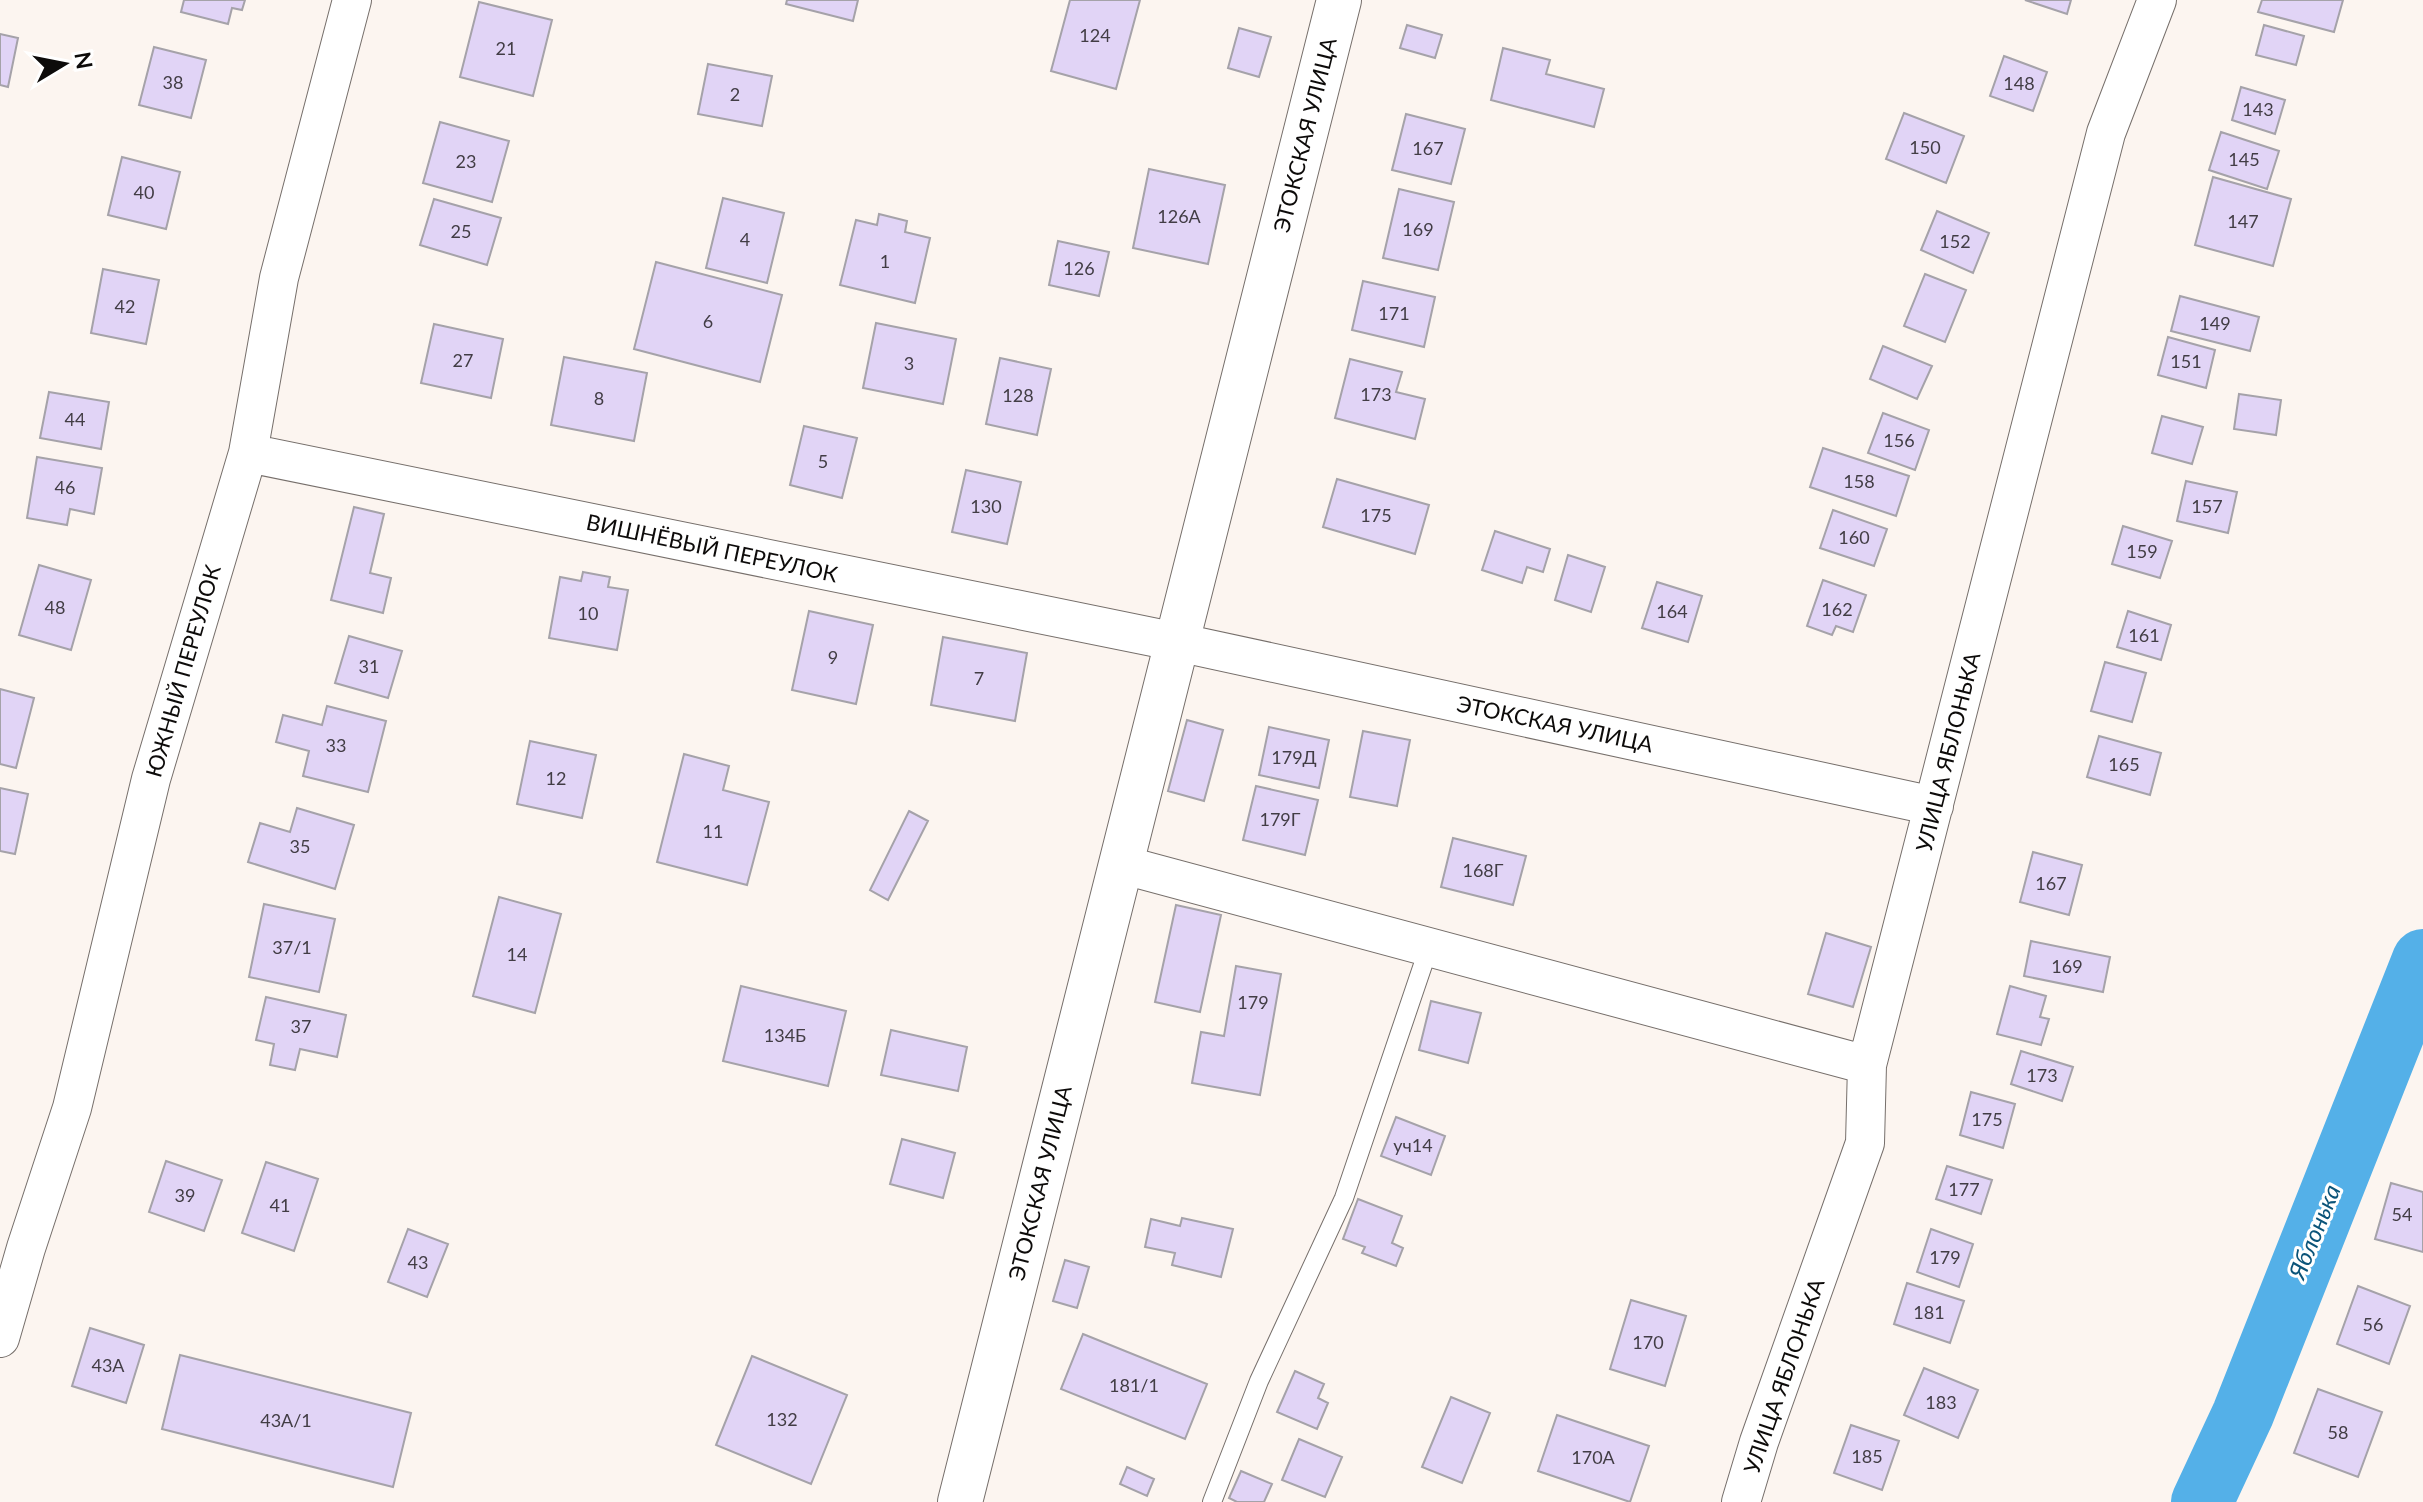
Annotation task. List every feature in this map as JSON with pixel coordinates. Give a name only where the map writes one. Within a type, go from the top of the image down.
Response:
[{"type":"main road","name":"ЭТОКСКАЯ УЛИЦА","points":[[960,1502],[1339,0]]},
{"type":"street","name":"ЮЖНЫЙ ПЕРЕУЛОК","points":[[0,1338],[72,1108],[151,779],[248,453],[279,278],[352,0]]},
{"type":"street","name":"УЛИЦА ЯБЛОНЬКА","points":[[1741,1502],[1759,1442],[1865,1143],[1867,1065],[2106,133],[2157,0]]},
{"type":"street","name":"ВИШНЁВЫЙ ПЕРЕУЛОК","points":[[248,453],[1177,642]]},
{"type":"street","name":"ЭТОКСКАЯ УЛИЦА","points":[[1177,642],[1934,806]]},
{"type":"street","points":[[1120,864],[1867,1065]]},
{"type":"lane","points":[[1212,1502],[1259,1381],[1344,1198],[1429,947]]},
{"type":"building","points":[[184,0],[245,0],[242,10],[232,8],[228,24],[181,12]]},
{"type":"building","points":[[787,0],[858,0],[853,21],[786,4]]},
{"type":"building","points":[[1070,0],[1140,0],[1116,89],[1051,71]]},
{"type":"building","points":[[2025,0],[2071,0],[2067,14]]},
{"type":"building","points":[[2262,0],[2343,0],[2334,32],[2258,12]]},
{"type":"building","points":[[479,2],[552,20],[533,96],[460,77]]},
{"type":"building","points":[[1407,25],[1442,35],[1435,58],[1400,48]]},
{"type":"building","points":[[2264,25],[2304,36],[2296,65],[2256,55]]},
{"type":"building","points":[[1239,28],[1271,37],[1259,77],[1228,68]]},
{"type":"building","points":[[0,34],[18,38],[8,87],[0,85]]},
{"type":"building","points":[[154,47],[206,60],[191,118],[139,105]]},
{"type":"building","points":[[1503,48],[1550,60],[1546,74],[1604,89],[1594,127],[1491,100]]},
{"type":"building","points":[[2004,56],[2047,72],[2033,111],[1990,96]]},
{"type":"building","points":[[708,64],[772,76],[762,126],[698,114]]},
{"type":"building","points":[[2241,87],[2285,100],[2275,134],[2232,120]]},
{"type":"building","points":[[1904,113],[1964,136],[1946,183],[1886,159]]},
{"type":"building","points":[[1406,114],[1465,129],[1451,184],[1392,170]]},
{"type":"building","points":[[440,122],[509,141],[492,202],[423,183]]},
{"type":"building","points":[[2221,132],[2279,151],[2267,189],[2209,170]]},
{"type":"building","points":[[122,157],[180,172],[166,229],[108,215]]},
{"type":"building","points":[[1149,169],[1225,185],[1208,264],[1133,248]]},
{"type":"building","points":[[2213,177],[2291,199],[2273,266],[2195,245]]},
{"type":"building","points":[[1399,189],[1454,202],[1438,270],[1383,258]]},
{"type":"building","points":[[723,198],[784,213],[767,283],[706,268]]},
{"type":"building","points":[[434,199],[501,218],[487,265],[420,245]]},
{"type":"building","points":[[1937,211],[1989,233],[1973,273],[1921,250]]},
{"type":"building","points":[[879,214],[907,221],[905,232],[930,238],[915,303],[840,285],[856,220],[877,225]]},
{"type":"building","points":[[1058,241],[1109,252],[1099,296],[1049,285]]},
{"type":"building","points":[[656,262],[782,295],[760,382],[634,349]]},
{"type":"building","points":[[103,269],[159,280],[146,344],[91,333]]},
{"type":"building","points":[[1925,274],[1966,290],[1945,342],[1904,326]]},
{"type":"building","points":[[1363,281],[1435,297],[1424,347],[1352,330]]},
{"type":"building","points":[[2180,296],[2259,317],[2250,351],[2171,331]]},
{"type":"building","points":[[876,323],[956,339],[943,404],[863,388]]},
{"type":"building","points":[[434,324],[503,339],[491,398],[421,383]]},
{"type":"building","points":[[2168,337],[2215,350],[2206,388],[2158,375]]},
{"type":"building","points":[[1883,346],[1932,366],[1917,399],[1870,379]]},
{"type":"building","points":[[564,357],[647,373],[634,441],[551,425]]},
{"type":"building","points":[[1000,358],[1051,369],[1037,435],[986,424]]},
{"type":"building","points":[[1350,359],[1402,372],[1396,392],[1425,399],[1415,439],[1335,418]]},
{"type":"building","points":[[49,392],[109,402],[101,449],[40,438]]},
{"type":"building","points":[[2239,394],[2281,400],[2276,435],[2234,429]]},
{"type":"building","points":[[1883,413],[1929,430],[1915,470],[1868,453]]},
{"type":"building","points":[[2162,416],[2203,427],[2192,464],[2152,453]]},
{"type":"building","points":[[804,426],[857,438],[842,498],[790,485]]},
{"type":"building","points":[[1823,448],[1909,476],[1896,516],[1810,487]]},
{"type":"building","points":[[37,457],[102,468],[94,514],[70,509],[67,525],[27,518]]},
{"type":"building","points":[[966,470],[1021,482],[1007,544],[952,532]]},
{"type":"building","points":[[1337,479],[1429,505],[1415,554],[1323,527]]},
{"type":"building","points":[[2186,481],[2237,492],[2228,533],[2177,521]]},
{"type":"building","points":[[354,507],[384,514],[370,573],[391,578],[383,613],[331,600]]},
{"type":"building","points":[[1833,510],[1887,529],[1874,566],[1820,548]]},
{"type":"building","points":[[2123,526],[2172,541],[2160,578],[2112,564]]},
{"type":"building","points":[[1495,531],[1550,549],[1543,572],[1527,567],[1522,583],[1482,570]]},
{"type":"building","points":[[1568,555],[1605,567],[1591,612],[1555,600]]},
{"type":"building","points":[[39,565],[91,580],[71,650],[19,635]]},
{"type":"building","points":[[583,572],[610,577],[608,587],[628,590],[617,650],[549,638],[560,577],[581,581]]},
{"type":"building","points":[[1823,580],[1866,595],[1853,632],[1836,626],[1832,635],[1807,626]]},
{"type":"building","points":[[1657,582],[1702,596],[1688,642],[1642,628]]},
{"type":"building","points":[[809,611],[873,625],[856,704],[792,690]]},
{"type":"building","points":[[2128,611],[2171,625],[2161,660],[2117,647]]},
{"type":"building","points":[[349,636],[402,651],[388,698],[335,683]]},
{"type":"building","points":[[943,637],[1027,653],[1015,721],[931,705]]},
{"type":"building","points":[[2105,662],[2146,673],[2132,722],[2091,711]]},
{"type":"building","points":[[0,689],[34,698],[16,768],[0,764]]},
{"type":"building","points":[[327,706],[386,721],[368,792],[303,776],[309,751],[276,742],[283,715],[322,725]]},
{"type":"building","points":[[1187,720],[1223,730],[1204,801],[1168,791]]},
{"type":"building","points":[[1269,727],[1329,740],[1319,788],[1259,775]]},
{"type":"building","points":[[1363,731],[1410,740],[1397,806],[1350,797]]},
{"type":"building","points":[[2099,736],[2161,753],[2150,795],[2087,777]]},
{"type":"building","points":[[530,741],[596,755],[582,818],[517,804]]},
{"type":"building","points":[[684,754],[729,766],[723,790],[769,802],[747,885],[657,862]]},
{"type":"building","points":[[1256,786],[1318,800],[1305,855],[1243,840]]},
{"type":"building","points":[[0,788],[28,794],[15,854],[0,851]]},
{"type":"building","points":[[297,808],[354,825],[335,889],[248,862],[260,823],[290,832]]},
{"type":"building","points":[[909,811],[928,821],[888,900],[870,890]]},
{"type":"building","points":[[1453,838],[1526,856],[1513,905],[1441,887]]},
{"type":"building","points":[[2033,852],[2082,865],[2069,915],[2020,902]]},
{"type":"building","points":[[499,897],[561,914],[535,1013],[473,996]]},
{"type":"building","points":[[264,904],[335,919],[319,992],[249,977]]},
{"type":"building","points":[[1176,905],[1221,915],[1200,1012],[1155,1002]]},
{"type":"building","points":[[1826,933],[1871,947],[1853,1007],[1808,994]]},
{"type":"building","points":[[2031,941],[2110,957],[2103,992],[2024,976]]},
{"type":"building","points":[[1236,966],[1281,974],[1260,1095],[1192,1083],[1201,1032],[1224,1036]]},
{"type":"building","points":[[741,986],[846,1011],[828,1086],[723,1061]]},
{"type":"building","points":[[2010,986],[2046,996],[2040,1017],[2049,1019],[2041,1045],[1997,1034]]},
{"type":"building","points":[[266,997],[346,1015],[337,1057],[300,1049],[295,1070],[270,1065],[274,1044],[256,1040]]},
{"type":"building","points":[[1431,1001],[1481,1013],[1468,1063],[1419,1050]]},
{"type":"building","points":[[891,1030],[967,1047],[958,1091],[881,1075]]},
{"type":"building","points":[[2021,1051],[2073,1067],[2062,1101],[2011,1084]]},
{"type":"building","points":[[1971,1092],[2015,1104],[2003,1148],[1960,1135]]},
{"type":"building","points":[[1396,1117],[1445,1136],[1431,1175],[1381,1156]]},
{"type":"building","points":[[902,1139],[955,1153],[943,1198],[890,1184]]},
{"type":"building","points":[[166,1161],[222,1180],[204,1231],[149,1212]]},
{"type":"building","points":[[266,1162],[318,1179],[294,1251],[242,1233]]},
{"type":"building","points":[[1947,1166],[1992,1180],[1981,1214],[1936,1199]]},
{"type":"building","points":[[2391,1183],[2423,1192],[2423,1252],[2375,1239]]},
{"type":"building","points":[[1358,1199],[1402,1216],[1392,1243],[1403,1248],[1396,1266],[1362,1253],[1365,1247],[1343,1239]]},
{"type":"building","points":[[1182,1218],[1233,1229],[1221,1277],[1172,1265],[1175,1253],[1145,1247],[1151,1219],[1180,1226]]},
{"type":"building","points":[[408,1229],[448,1244],[427,1297],[388,1282]]},
{"type":"building","points":[[1931,1229],[1973,1244],[1959,1287],[1917,1272]]},
{"type":"building","points":[[1065,1260],[1089,1267],[1077,1308],[1053,1301]]},
{"type":"building","points":[[1907,1283],[1964,1301],[1950,1343],[1894,1324]]},
{"type":"building","points":[[2358,1286],[2410,1306],[2389,1364],[2337,1344]]},
{"type":"building","points":[[1631,1300],[1686,1316],[1665,1386],[1610,1369]]},
{"type":"building","points":[[90,1328],[144,1345],[126,1403],[72,1386]]},
{"type":"building","points":[[1083,1334],[1207,1384],[1185,1439],[1061,1389]]},
{"type":"building","points":[[180,1355],[411,1413],[393,1487],[162,1429]]},
{"type":"building","points":[[752,1356],[847,1395],[811,1484],[716,1445]]},
{"type":"building","points":[[1924,1368],[1978,1390],[1958,1438],[1904,1415]]},
{"type":"building","points":[[1295,1371],[1324,1384],[1318,1398],[1328,1403],[1317,1429],[1277,1412]]},
{"type":"building","points":[[2318,1389],[2382,1412],[2358,1477],[2294,1453]]},
{"type":"building","points":[[1451,1397],[1490,1413],[1462,1483],[1422,1467]]},
{"type":"building","points":[[1557,1415],[1649,1446],[1630,1502],[1538,1471]]},
{"type":"building","points":[[1851,1425],[1899,1441],[1882,1490],[1834,1473]]},
{"type":"building","points":[[1299,1439],[1342,1457],[1325,1497],[1282,1480]]},
{"type":"building","points":[[1127,1467],[1154,1479],[1147,1496],[1120,1484]]},
{"type":"building","points":[[1241,1471],[1272,1484],[1264,1502],[1237,1502],[1229,1498]]},
{"type":"waterway","name":"Яблонька","points":[[2202,1502],[2243,1414],[2423,960]]}]
